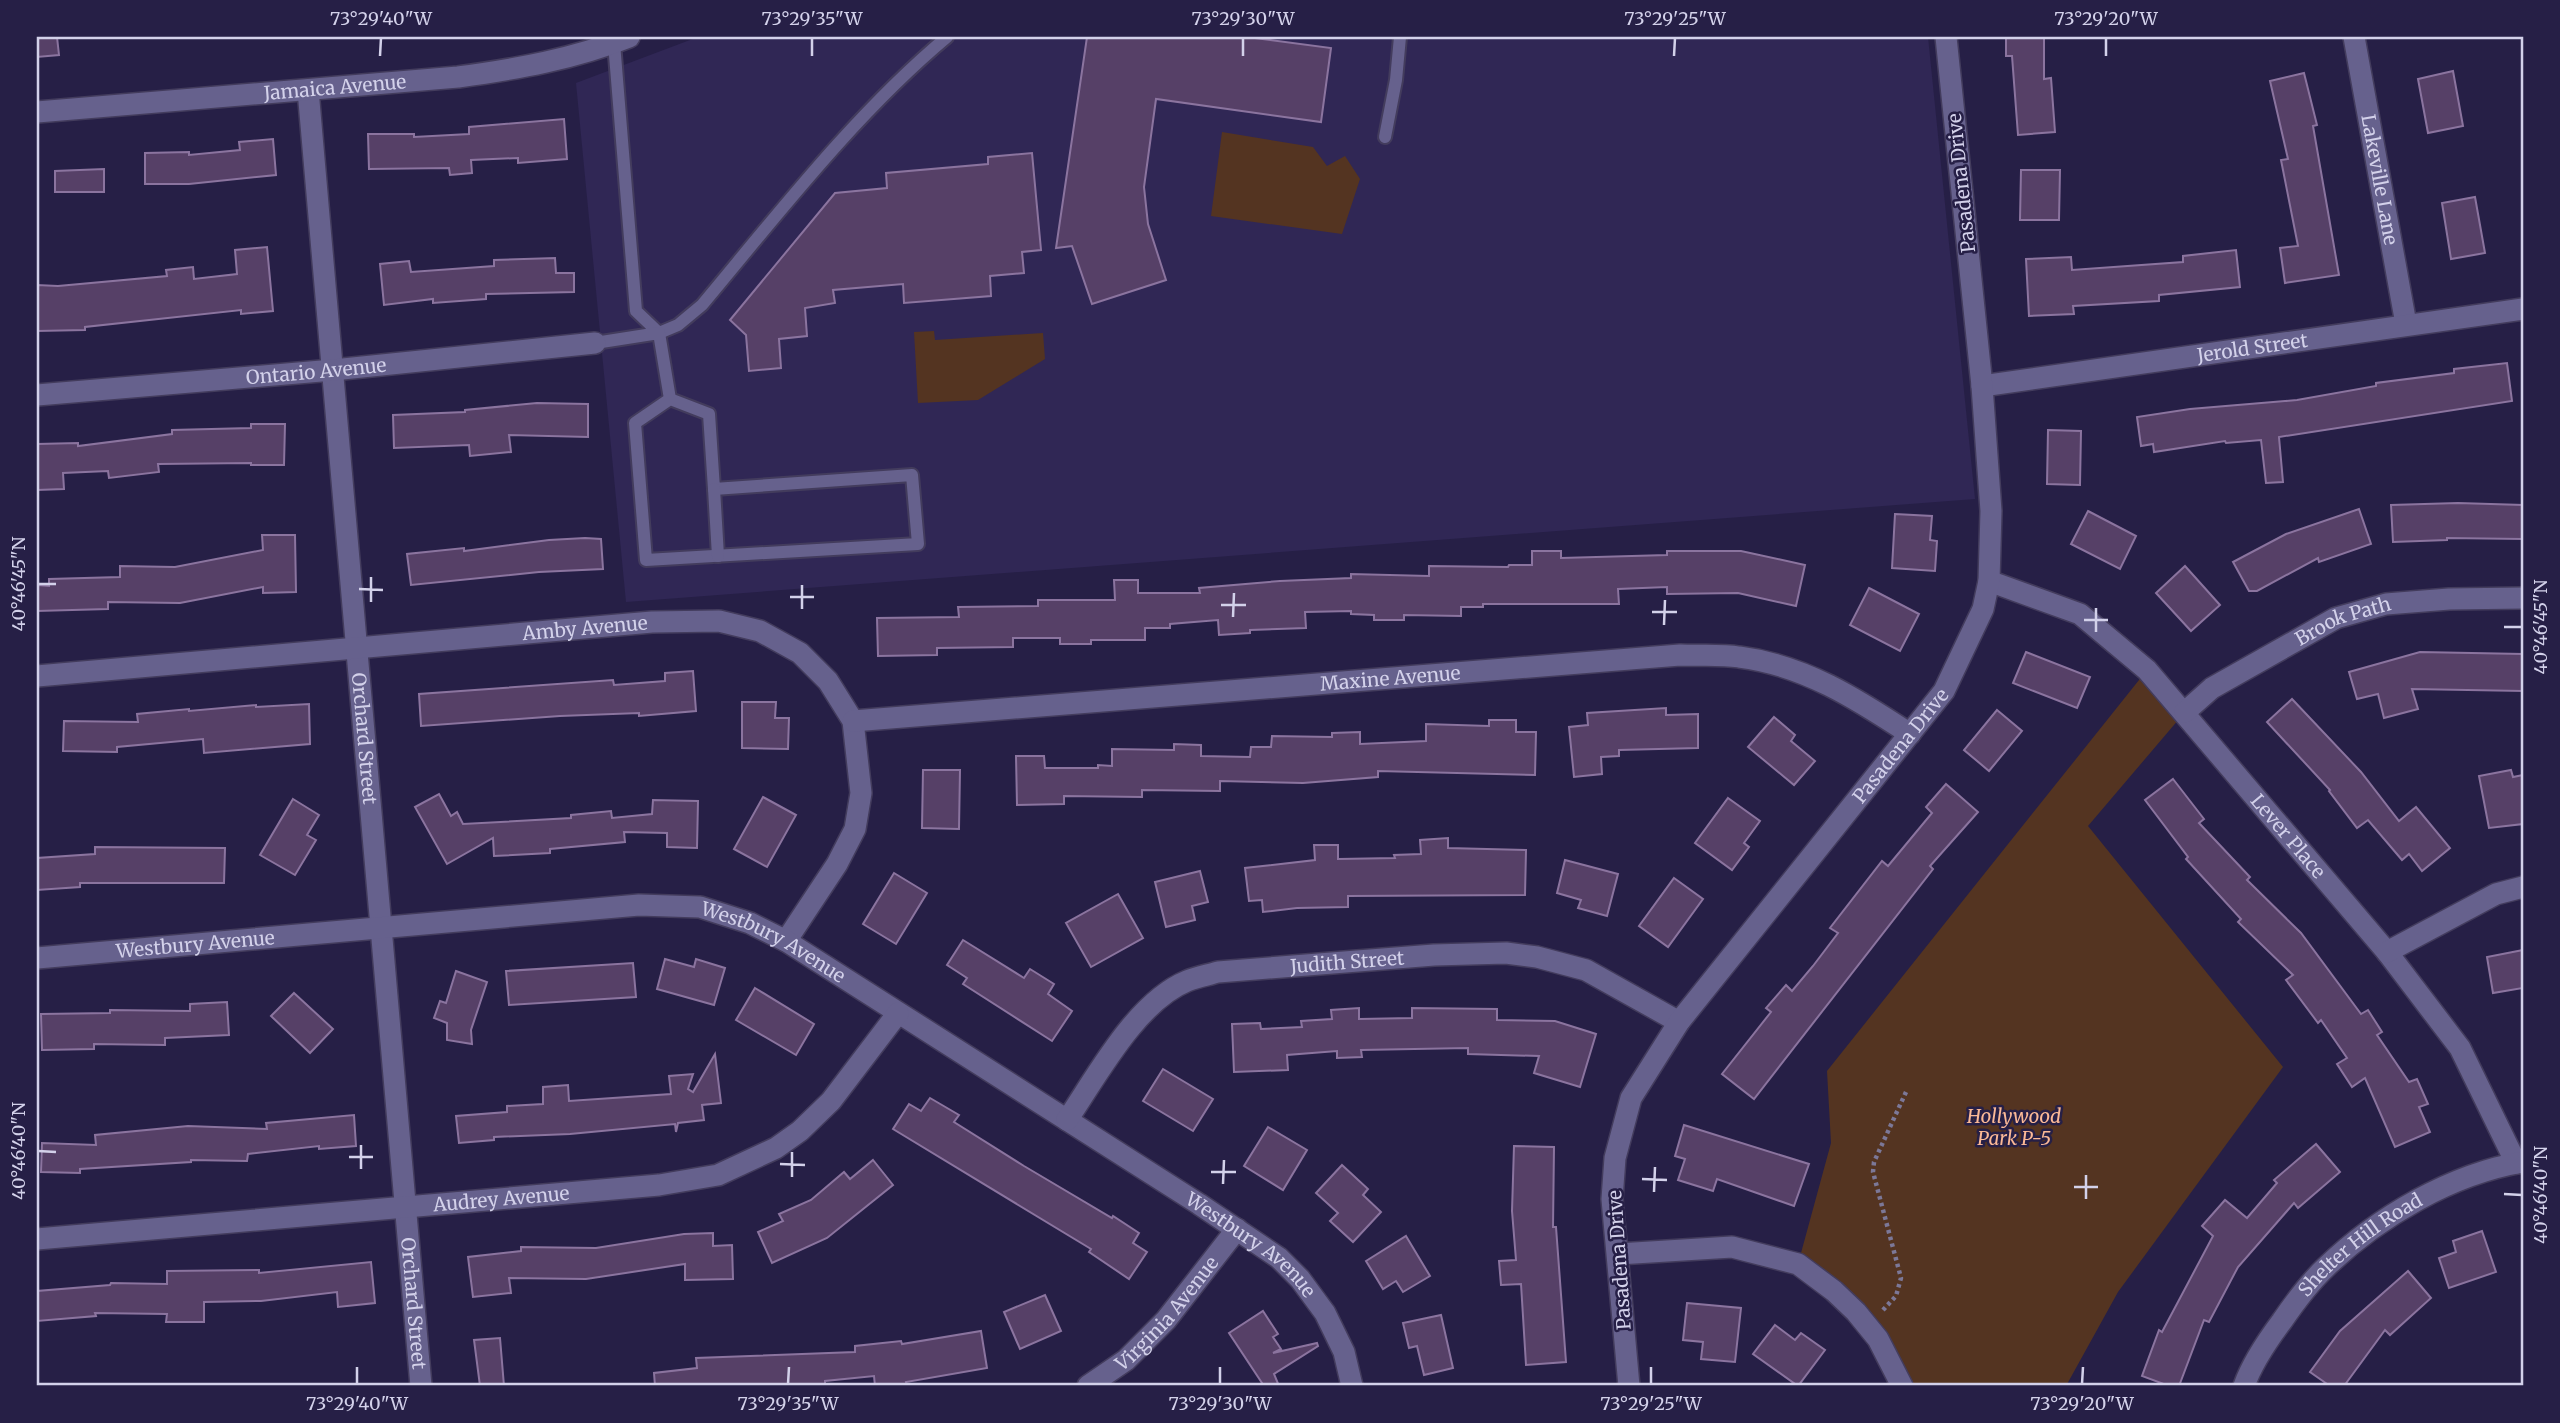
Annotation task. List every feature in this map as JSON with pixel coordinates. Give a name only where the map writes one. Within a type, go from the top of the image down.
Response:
[{"type":"street","name":"Pasadena Drive","points":[[1629,1386],[1612,1199],[1615,1158],[1631,1098],[1678,1022],[1944,691],[1983,609],[1989,581],[1992,511],[1982,386],[1946,37]]},
{"type":"street","name":"Lakeville Lane","points":[[2354,37],[2406,324]]},
{"type":"street","name":"Jamaica Avenue","points":[[37,113],[458,77],[526,68],[621,40]]},
{"type":"street","name":"Orchard Street","points":[[308,90],[421,1386]]},
{"type":"street","name":"Jerold Street","points":[[1982,386],[2523,309]]},
{"type":"street","name":"Ontario Avenue","points":[[37,395],[333,370],[595,343]]},
{"type":"street","name":"Lever Place","points":[[1989,581],[2080,614],[2147,670],[2387,952],[2460,1048],[2520,1163]]},
{"type":"street","name":"Brook Path","points":[[2185,712],[2212,688],[2336,618],[2386,604],[2449,599],[2523,598]]},
{"type":"street","name":"Amby Avenue","points":[[37,677],[652,622],[719,621],[760,631],[800,653],[828,681],[853,721],[861,793],[855,829],[837,864],[786,941]]},
{"type":"street","name":"Maxine Avenue","points":[[853,721],[1680,655],[1739,657],[1802,672],[1855,698],[1910,734]]},
{"type":"street","points":[[2387,952],[2496,894],[2523,887]]},
{"type":"street","name":"Westbury Avenue","points":[[37,958],[639,905],[700,907],[750,923],[786,941],[1237,1228],[1279,1258],[1300,1279],[1318,1304],[1344,1352],[1352,1386]]},
{"type":"street","name":"Judith Street","points":[[1067,1120],[1139,1016],[1187,981],[1218,972],[1434,955],[1506,953],[1537,957],[1586,970],[1678,1022]]},
{"type":"street","name":"Audrey Avenue","points":[[37,1239],[659,1185],[718,1175],[776,1148],[800,1131],[831,1101],[898,1013]]},
{"type":"street","name":"Shelter Hill Road","points":[[2244,1386],[2270,1337],[2302,1293],[2326,1267],[2367,1232],[2421,1199],[2464,1179],[2520,1163]]},
{"type":"street","name":"Virginia Avenue","points":[[1088,1386],[1126,1360],[1166,1320],[1237,1228]]},
{"type":"street","points":[[1618,1254],[1732,1247],[1798,1264],[1834,1291],[1868,1326],[1878,1339],[1902,1386]]},
{"type":"lane","points":[[595,343],[659,333],[678,325],[702,305],[836,148],[890,90],[947,37]]},
{"type":"lane","points":[[1385,137],[1396,80],[1400,37]]},
{"type":"lane","points":[[621,40],[636,311],[659,333],[670,399]]},
{"type":"lane","points":[[670,399],[709,414],[718,556]]},
{"type":"lane","points":[[670,399],[635,423],[646,561],[919,544],[912,475],[715,489]]},
{"type":"path","points":[[1868,1326],[1896,1296],[1900,1287],[1901,1278],[1873,1172],[1876,1153],[1906,1092]]},
{"type":"shaded area","points":[[698,37],[1928,37],[1975,499],[626,602],[576,83]]},
{"type":"green space","points":[[1222,132],[1313,147],[1327,166],[1345,156],[1360,179],[1342,234],[1211,216]]},
{"type":"green space","points":[[934,331],[935,340],[1043,333],[1045,359],[978,400],[918,403],[914,332]]},
{"type":"green space","name":"Hollywood Park P-5","points":[[2147,670],[2185,712],[2088,826],[2283,1067],[2118,1292],[2066,1386],[1902,1386],[1868,1326],[1798,1264],[1831,1143],[1827,1071]]},
{"type":"building","points":[[37,37],[57,37],[59,55],[37,57]]},
{"type":"building","points":[[1087,37],[1247,37],[1331,48],[1321,122],[1156,99],[1144,187],[1148,224],[1166,280],[1092,304],[1072,246],[1056,248]]},
{"type":"building","points":[[2006,37],[2044,37],[2044,79],[2051,78],[2055,132],[2018,135],[2012,56],[2006,56]]},
{"type":"building","points":[[2453,71],[2463,126],[2428,133],[2418,79]]},
{"type":"building","points":[[2304,73],[2317,125],[2313,126],[2339,275],[2285,283],[2280,248],[2298,246],[2281,160],[2288,159],[2270,81]]},
{"type":"building","points":[[564,119],[567,159],[518,163],[518,158],[471,160],[472,173],[450,175],[449,168],[369,169],[368,134],[414,134],[414,137],[469,134],[469,127]]},
{"type":"building","points":[[273,139],[276,175],[189,184],[145,184],[145,153],[189,152],[189,155],[240,150],[239,142]]},
{"type":"building","points":[[1032,153],[1041,250],[1022,252],[1024,273],[990,276],[991,296],[904,303],[903,284],[833,290],[835,303],[805,308],[807,336],[779,339],[781,368],[749,371],[746,335],[730,320],[835,193],[887,188],[886,173],[988,164],[988,157]]},
{"type":"building","points":[[104,169],[104,192],[55,192],[55,171]]},
{"type":"building","points":[[2021,170],[2060,170],[2059,220],[2020,220]]},
{"type":"building","points":[[2475,197],[2485,253],[2451,259],[2442,203]]},
{"type":"building","points":[[267,247],[273,311],[241,314],[241,310],[85,327],[85,330],[37,331],[37,285],[58,286],[167,276],[166,270],[193,267],[194,279],[237,274],[235,250]]},
{"type":"building","points":[[2236,250],[2240,287],[2159,295],[2159,301],[2073,306],[2074,314],[2029,316],[2026,259],[2071,257],[2072,270],[2183,262],[2183,256]]},
{"type":"building","points":[[555,258],[556,273],[574,273],[574,292],[486,294],[486,299],[433,303],[433,299],[384,305],[380,264],[409,261],[411,272],[494,266],[494,260]]},
{"type":"building","points":[[2507,363],[2512,401],[2279,437],[2283,482],[2266,483],[2261,440],[2225,441],[2154,452],[2153,444],[2141,446],[2137,417],[2190,409],[2297,400],[2376,386],[2376,383],[2454,373],[2454,369]]},
{"type":"building","points":[[537,403],[588,404],[588,437],[509,435],[511,452],[470,456],[469,445],[394,448],[393,415],[465,412]]},
{"type":"building","points":[[251,424],[285,424],[284,465],[158,464],[159,472],[109,478],[108,471],[63,473],[64,489],[37,490],[37,444],[78,443],[78,446],[172,434],[172,430],[251,428]]},
{"type":"building","points":[[2048,430],[2081,431],[2080,485],[2047,484]]},
{"type":"building","points":[[2391,505],[2523,505],[2523,539],[2447,538],[2393,542]]},
{"type":"building","points":[[2359,509],[2371,544],[2319,562],[2318,558],[2257,591],[2249,591],[2233,562],[2286,534]]},
{"type":"building","points":[[2088,511],[2136,536],[2120,569],[2071,544]]},
{"type":"building","points":[[1895,514],[1932,516],[1930,540],[1937,541],[1935,571],[1892,568]]},
{"type":"building","points":[[262,535],[295,535],[296,592],[263,593],[263,587],[180,603],[108,602],[108,609],[37,611],[37,585],[49,586],[49,579],[120,577],[120,566],[175,567],[263,550]]},
{"type":"building","points":[[585,538],[601,539],[603,569],[539,572],[411,585],[407,554],[464,548],[464,551]]},
{"type":"building","points":[[1532,551],[1561,551],[1561,558],[1667,555],[1667,551],[1741,551],[1805,565],[1796,606],[1738,593],[1667,594],[1667,587],[1618,589],[1619,604],[1483,604],[1483,607],[1461,607],[1461,616],[1404,615],[1404,620],[1374,620],[1374,615],[1351,614],[1351,611],[1305,612],[1306,628],[1250,630],[1250,633],[1219,635],[1218,620],[1170,624],[1170,628],[1145,628],[1145,640],[1091,640],[1091,644],[1060,644],[1060,638],[1013,638],[1013,647],[937,648],[937,655],[878,656],[877,618],[959,617],[958,607],[1038,606],[1038,600],[1115,600],[1114,580],[1138,580],[1138,593],[1200,593],[1199,588],[1351,578],[1351,574],[1429,576],[1429,566],[1532,565]]},
{"type":"building","points":[[2185,566],[2220,605],[2191,631],[2156,593]]},
{"type":"building","points":[[1869,588],[1919,614],[1900,651],[1850,625]]},
{"type":"building","points":[[2026,652],[2090,677],[2077,708],[2013,683]]},
{"type":"building","points":[[2420,652],[2523,654],[2523,691],[2412,689],[2418,709],[2384,718],[2378,694],[2357,699],[2349,672]]},
{"type":"building","points":[[693,671],[696,711],[639,716],[639,713],[560,716],[421,726],[419,694],[613,680],[614,685],[665,681],[665,673]]},
{"type":"building","points":[[2292,699],[2361,772],[2399,821],[2416,807],[2450,848],[2422,871],[2409,854],[2402,860],[2368,820],[2357,828],[2330,790],[2267,722]]},
{"type":"building","points":[[742,702],[776,702],[775,718],[789,718],[788,749],[742,748]]},
{"type":"building","points":[[309,704],[310,744],[204,753],[203,739],[117,747],[117,752],[63,751],[64,721],[138,722],[137,714]]},
{"type":"building","points":[[1666,708],[1666,715],[1698,714],[1698,748],[1619,750],[1619,756],[1601,757],[1602,774],[1574,777],[1569,727],[1588,725],[1587,713]]},
{"type":"building","points":[[1997,710],[2022,731],[1989,771],[1964,750]]},
{"type":"building","points":[[1774,717],[1795,735],[1791,741],[1815,761],[1794,785],[1748,747]]},
{"type":"building","points":[[1489,720],[1516,720],[1516,732],[1536,732],[1535,775],[1378,771],[1378,777],[1303,783],[1220,781],[1220,791],[1142,790],[1142,797],[1064,796],[1064,804],[1017,805],[1016,756],[1044,756],[1045,768],[1098,768],[1098,765],[1112,766],[1112,749],[1174,750],[1174,744],[1201,745],[1201,756],[1250,757],[1251,747],[1271,747],[1272,736],[1332,737],[1332,733],[1360,732],[1360,744],[1426,741],[1426,724],[1489,726]]},
{"type":"building","points":[[923,770],[960,770],[959,829],[922,828]]},
{"type":"building","points":[[2511,770],[2513,777],[2523,775],[2523,824],[2489,828],[2479,776]]},
{"type":"building","points":[[2173,779],[2204,819],[2199,823],[2250,877],[2247,880],[2301,933],[2361,1014],[2368,1010],[2382,1032],[2377,1035],[2409,1082],[2417,1079],[2428,1104],[2419,1107],[2430,1132],[2395,1147],[2365,1078],[2352,1087],[2337,1064],[2347,1058],[2321,1020],[2318,1023],[2286,980],[2293,975],[2238,922],[2241,919],[2186,859],[2188,857],[2145,800]]},
{"type":"building","points":[[1946,784],[1978,812],[1930,866],[1933,869],[1754,1099],[1722,1074],[1771,1012],[1766,1008],[1786,985],[1792,991],[1838,933],[1830,928],[1882,861],[1888,866],[1932,813],[1926,807]]},
{"type":"building","points":[[439,794],[451,816],[457,812],[463,824],[571,818],[571,815],[611,811],[612,818],[652,814],[653,800],[698,801],[697,848],[667,847],[667,833],[624,832],[625,842],[550,849],[550,853],[494,856],[493,838],[447,864],[415,807]]},
{"type":"building","points":[[763,797],[796,815],[767,867],[734,849]]},
{"type":"building","points":[[1728,798],[1760,821],[1744,843],[1749,847],[1732,870],[1695,843]]},
{"type":"building","points":[[293,799],[319,815],[307,835],[316,840],[295,875],[260,855]]},
{"type":"building","points":[[1448,838],[1448,848],[1526,850],[1525,895],[1348,896],[1348,907],[1263,912],[1262,900],[1249,901],[1245,868],[1315,860],[1314,845],[1338,845],[1338,859],[1395,858],[1394,855],[1421,854],[1420,840]]},
{"type":"building","points":[[95,847],[225,848],[224,883],[80,883],[80,887],[37,890],[37,858],[95,854]]},
{"type":"building","points":[[1565,860],[1618,874],[1607,916],[1578,908],[1581,900],[1557,893]]},
{"type":"building","points":[[1200,871],[1208,902],[1192,906],[1195,920],[1166,927],[1155,882]]},
{"type":"building","points":[[894,873],[927,893],[896,944],[863,924]]},
{"type":"building","points":[[1674,878],[1703,899],[1668,947],[1639,926]]},
{"type":"building","points":[[1118,894],[1143,938],[1091,967],[1066,923]]},
{"type":"building","points":[[963,940],[1024,978],[1030,969],[1054,984],[1048,994],[1072,1011],[1052,1041],[963,984],[967,978],[947,965]]},
{"type":"building","points":[[2523,950],[2523,988],[2493,993],[2487,957]]},
{"type":"building","points":[[665,959],[694,967],[696,959],[725,968],[714,1005],[657,989]]},
{"type":"building","points":[[633,963],[636,997],[509,1005],[506,971]]},
{"type":"building","points":[[456,971],[487,982],[471,1030],[472,1044],[447,1040],[447,1023],[434,1018],[440,1001],[446,1003]]},
{"type":"building","points":[[755,988],[814,1024],[796,1055],[736,1020]]},
{"type":"building","points":[[294,993],[333,1029],[310,1053],[271,1016]]},
{"type":"building","points":[[227,1002],[229,1035],[165,1038],[165,1045],[94,1044],[94,1049],[42,1050],[41,1014],[110,1013],[110,1010],[190,1011],[190,1004]]},
{"type":"building","points":[[1359,1008],[1359,1019],[1412,1018],[1412,1008],[1497,1009],[1497,1020],[1555,1021],[1596,1034],[1580,1087],[1534,1073],[1539,1056],[1468,1054],[1468,1048],[1361,1050],[1362,1057],[1337,1058],[1337,1051],[1287,1055],[1288,1070],[1234,1072],[1232,1024],[1260,1023],[1261,1029],[1302,1027],[1301,1021],[1332,1019],[1331,1010]]},
{"type":"building","points":[[715,1054],[721,1103],[702,1105],[704,1120],[678,1123],[676,1132],[675,1124],[570,1134],[494,1137],[494,1140],[459,1143],[456,1116],[507,1112],[507,1106],[543,1104],[543,1087],[568,1085],[569,1101],[671,1094],[669,1076],[693,1074],[688,1089],[693,1092]]},
{"type":"building","points":[[1163,1069],[1213,1099],[1193,1131],[1143,1101]]},
{"type":"building","points":[[930,1098],[959,1115],[954,1122],[1139,1233],[1133,1243],[1147,1252],[1129,1279],[1089,1252],[1091,1249],[893,1129],[909,1104],[921,1111]]},
{"type":"building","points":[[354,1115],[356,1146],[319,1149],[319,1146],[248,1154],[247,1161],[191,1160],[80,1169],[80,1173],[41,1172],[42,1143],[96,1145],[95,1135],[188,1126],[267,1129],[266,1123]]},
{"type":"building","points":[[1684,1125],[1809,1164],[1794,1206],[1717,1179],[1713,1191],[1678,1180],[1685,1159],[1675,1156]]},
{"type":"building","points":[[1268,1127],[1307,1150],[1283,1190],[1244,1166]]},
{"type":"building","points":[[2316,1144],[2340,1172],[2298,1208],[2294,1203],[2238,1267],[2209,1322],[2204,1320],[2179,1386],[2169,1386],[2142,1376],[2159,1330],[2162,1332],[2213,1236],[2202,1226],[2225,1200],[2247,1218],[2277,1183],[2274,1180]]},
{"type":"building","points":[[1514,1146],[1554,1147],[1553,1227],[1556,1227],[1566,1362],[1526,1365],[1521,1284],[1501,1285],[1499,1261],[1516,1260],[1512,1211]]},
{"type":"building","points":[[873,1160],[893,1185],[827,1238],[772,1263],[758,1232],[783,1221],[779,1214],[811,1200],[844,1172],[850,1179]]},
{"type":"building","points":[[1342,1165],[1368,1189],[1363,1195],[1381,1212],[1353,1242],[1330,1221],[1338,1213],[1316,1193]]},
{"type":"building","points":[[2482,1231],[2496,1272],[2449,1288],[2439,1258],[2456,1252],[2453,1241]]},
{"type":"building","points":[[713,1233],[713,1246],[732,1245],[733,1279],[685,1280],[685,1264],[586,1279],[509,1278],[511,1293],[473,1297],[468,1257],[521,1251],[521,1247],[596,1248],[684,1234]]},
{"type":"building","points":[[1406,1236],[1430,1276],[1403,1292],[1396,1281],[1383,1289],[1366,1261]]},
{"type":"building","points":[[371,1262],[375,1303],[338,1307],[337,1292],[261,1301],[204,1302],[204,1322],[166,1322],[167,1314],[95,1313],[96,1316],[37,1321],[37,1291],[111,1283],[167,1284],[167,1271],[259,1270],[259,1273]]},
{"type":"building","points":[[2408,1271],[2431,1298],[2390,1335],[2385,1330],[2344,1386],[2330,1386],[2310,1372],[2340,1331]]},
{"type":"building","points":[[1045,1295],[1061,1331],[1020,1349],[1004,1312]]},
{"type":"building","points":[[1687,1303],[1741,1308],[1735,1362],[1701,1359],[1703,1342],[1683,1340]]},
{"type":"building","points":[[1263,1311],[1278,1334],[1273,1337],[1281,1349],[1273,1353],[1317,1343],[1318,1346],[1274,1374],[1279,1386],[1264,1386],[1229,1333]]},
{"type":"building","points":[[1441,1315],[1453,1368],[1424,1375],[1417,1346],[1409,1348],[1403,1323]]},
{"type":"building","points":[[1775,1325],[1795,1340],[1801,1333],[1825,1350],[1798,1386],[1753,1354]]},
{"type":"building","points":[[981,1331],[987,1368],[906,1382],[907,1386],[875,1386],[874,1376],[825,1381],[825,1386],[655,1386],[654,1373],[697,1368],[696,1358],[855,1352],[855,1346],[901,1341],[902,1344]]},
{"type":"building","points":[[500,1338],[504,1386],[480,1386],[474,1340]]}]
